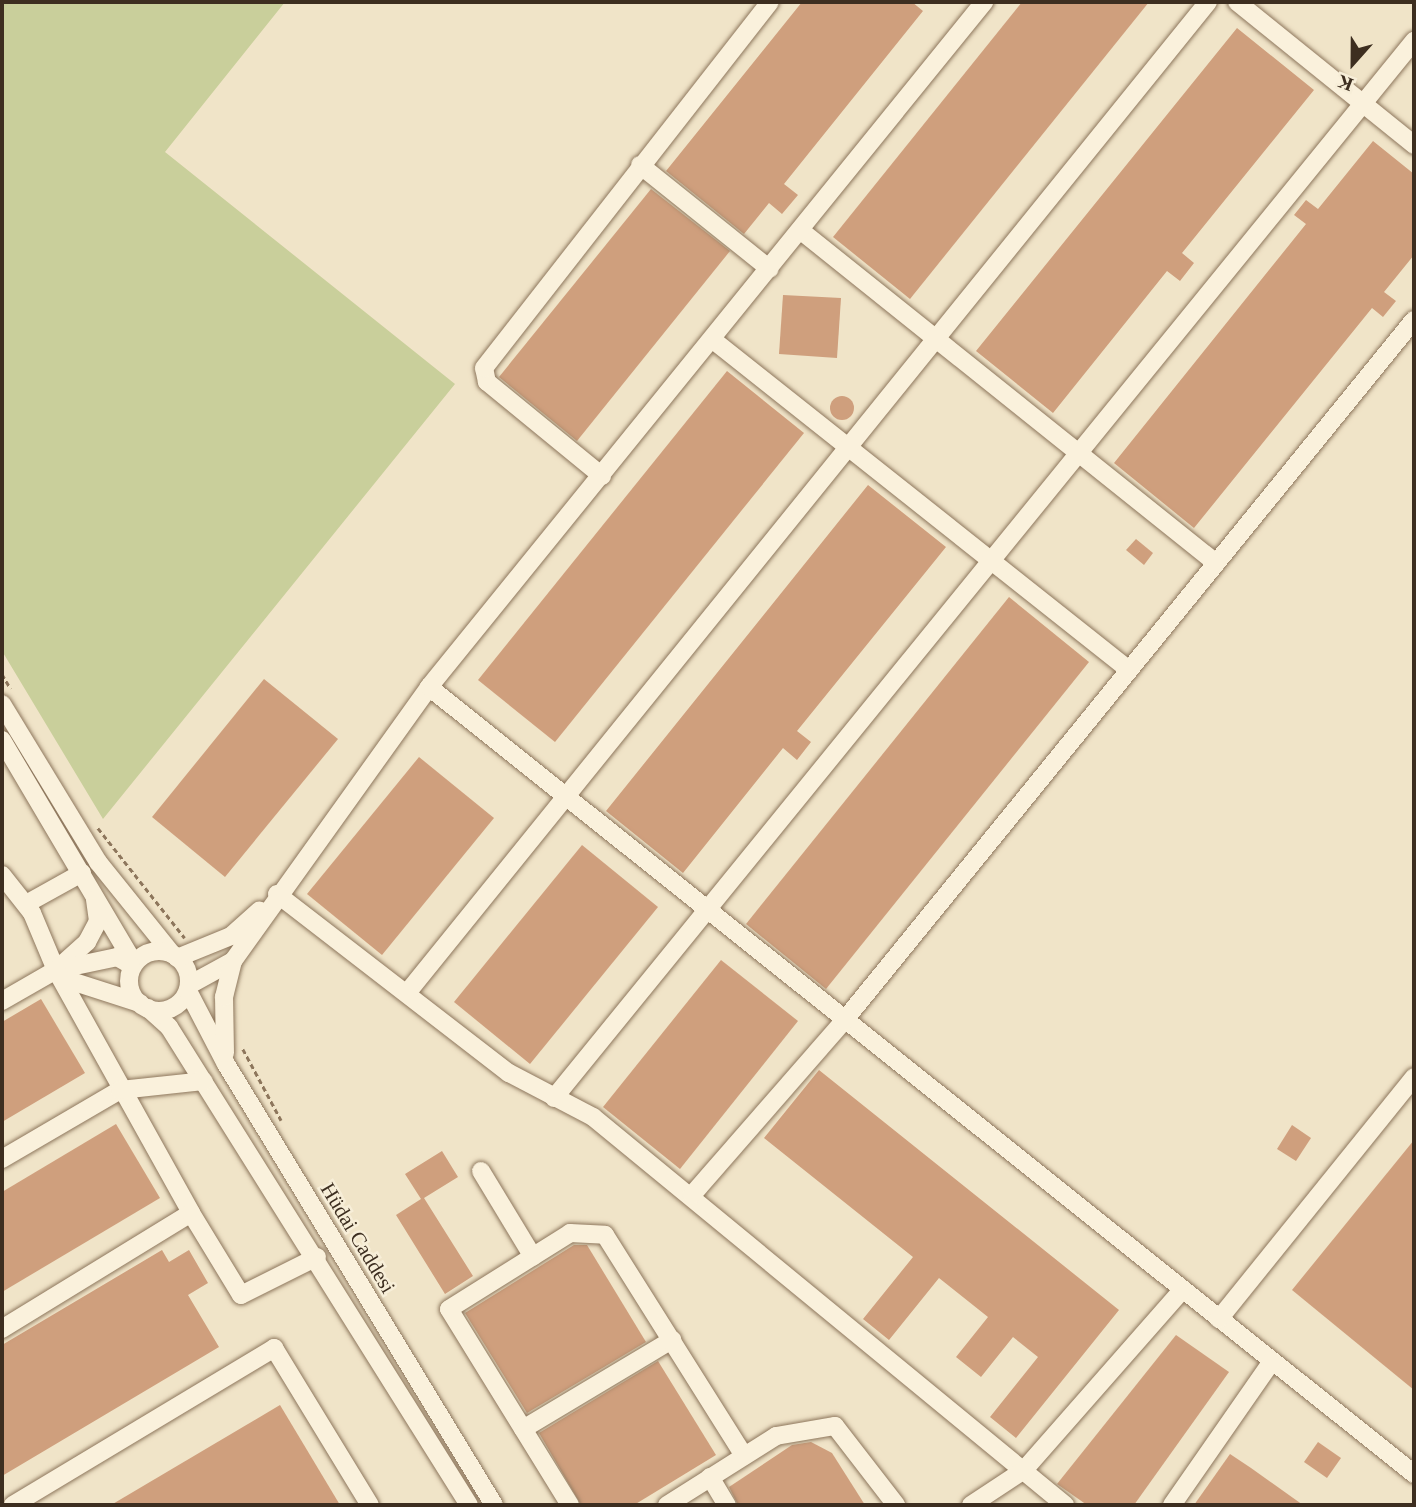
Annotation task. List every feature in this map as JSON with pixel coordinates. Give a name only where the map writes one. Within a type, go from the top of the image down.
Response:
[{"type":"street","points":[[602,476],[487,383],[484,368],[770,2]]},
{"type":"street","points":[[407,993],[1208,2]]},
{"type":"street","points":[[1237,2],[1414,145]]},
{"type":"street","points":[[226,1064],[224,997],[233,961],[277,894],[429,687],[770,269],[974,5]]},
{"type":"street","points":[[554,1098],[709,914],[1414,41]]},
{"type":"street","points":[[640,165],[770,269]]},
{"type":"street","points":[[800,230],[1216,563]]},
{"type":"street","points":[[692,1195],[843,1022],[1216,563],[1408,339],[1414,320]]},
{"type":"street","points":[[713,340],[850,445],[1129,670]]},
{"type":"street","points":[[429,687],[843,1022],[1414,1474]]},
{"type":"street","points":[[2,704],[98,862],[174,956],[189,987]]},
{"type":"street","points":[[2,740],[94,893],[131,962],[129,981],[144,1006],[169,1027],[317,1257],[469,1505]]},
{"type":"street","points":[[26,904],[82,873]]},
{"type":"street","points":[[2,874],[26,904],[59,974],[120,1090],[241,1295],[317,1257]]},
{"type":"street","points":[[59,974],[98,921],[94,893]]},
{"type":"street","points":[[2,1001],[59,974],[117,957],[131,962],[174,956],[231,936],[277,894]]},
{"type":"street","points":[[277,894],[509,1073],[593,1117],[692,1195],[1065,1505]]},
{"type":"street","points":[[59,974],[144,1006],[172,1008],[189,987],[233,961]]},
{"type":"street","name":"Hüdai Caddesi","points":[[189,987],[226,1064],[494,1505]]},
{"type":"street","points":[[1219,1319],[1414,1077]]},
{"type":"street","points":[[2,1159],[120,1090],[204,1081]]},
{"type":"street","points":[[481,1171],[533,1257]]},
{"type":"street","points":[[2,1329],[191,1213]]},
{"type":"street","points":[[570,1505],[449,1309],[570,1233],[605,1235],[744,1456]]},
{"type":"street","points":[[971,1505],[1024,1470],[1182,1290]]},
{"type":"street","points":[[523,1429],[672,1340]]},
{"type":"street","points":[[13,1505],[274,1348],[370,1505]]},
{"type":"street","points":[[1172,1505],[1272,1361]]},
{"type":"street","points":[[667,1505],[776,1436],[835,1426],[896,1505]]},
{"type":"street","points":[[710,1477],[727,1505]]},
{"type":"green space","points":[[2,2],[285,2],[165,152],[455,384],[103,819],[2,651]]},
{"type":"building","points":[[802,2],[912,2],[923,11],[784,184],[798,195],[782,214],[769,203],[744,234],[666,171]]},
{"type":"building","points":[[1022,2],[1149,2],[910,299],[833,237]]},
{"type":"building","points":[[1237,28],[1314,90],[1182,253],[1194,263],[1180,281],[1167,271],[1053,413],[976,351]]},
{"type":"building","points":[[1373,141],[1414,174],[1414,255],[1384,292],[1396,301],[1383,317],[1372,308],[1194,528],[1114,463],[1306,224],[1294,215],[1306,200],[1318,209]]},
{"type":"building","points":[[651,189],[730,251],[577,441],[499,377]]},
{"type":"building","points":[[783,295],[841,298],[837,358],[779,354]]},
{"type":"building","points":[[727,371],[804,433],[555,742],[478,680]]},
{"type":"building","points":[[842,396],[851,399],[854,408],[851,417],[842,420],[833,417],[830,408],[833,399]]},
{"type":"building","points":[[868,485],[946,547],[797,731],[811,742],[797,760],[783,748],[683,873],[606,811]]},
{"type":"building","points":[[1136,539],[1153,553],[1144,565],[1126,550]]},
{"type":"building","points":[[1009,597],[1089,662],[826,989],[746,924]]},
{"type":"building","points":[[264,679],[338,739],[225,877],[152,817]]},
{"type":"building","points":[[419,757],[494,818],[382,955],[307,894]]},
{"type":"building","points":[[582,845],[658,907],[530,1064],[454,1002]]},
{"type":"building","points":[[721,960],[798,1021],[680,1169],[603,1107]]},
{"type":"building","points":[[41,999],[85,1073],[2,1122],[2,1022]]},
{"type":"building","points":[[819,1070],[1119,1310],[1016,1438],[990,1417],[1038,1357],[1013,1337],[981,1377],[956,1357],[988,1317],[939,1278],[889,1340],[863,1319],[913,1257],[764,1138]]},
{"type":"building","points":[[116,1124],[160,1198],[2,1292],[2,1192]]},
{"type":"building","points":[[1292,1125],[1311,1138],[1296,1161],[1277,1149]]},
{"type":"building","points":[[1414,1140],[1414,1390],[1292,1290]]},
{"type":"building","points":[[442,1151],[458,1177],[424,1198],[473,1276],[445,1294],[396,1215],[421,1199],[405,1174]]},
{"type":"building","points":[[574,1245],[587,1245],[646,1342],[527,1413],[465,1313]]},
{"type":"building","points":[[162,1250],[169,1262],[189,1250],[208,1283],[188,1295],[219,1347],[2,1476],[2,1345]]},
{"type":"building","points":[[1176,1335],[1229,1372],[1134,1505],[1087,1505],[1057,1484]]},
{"type":"building","points":[[658,1361],[716,1455],[634,1505],[581,1505],[539,1433]]},
{"type":"building","points":[[280,1405],[340,1505],[111,1505]]},
{"type":"building","points":[[811,1442],[832,1453],[865,1505],[738,1505],[729,1487],[792,1445]]},
{"type":"building","points":[[1318,1442],[1341,1458],[1327,1478],[1304,1462]]},
{"type":"building","points":[[1230,1454],[1251,1468],[1303,1505],[1194,1505]]}]
